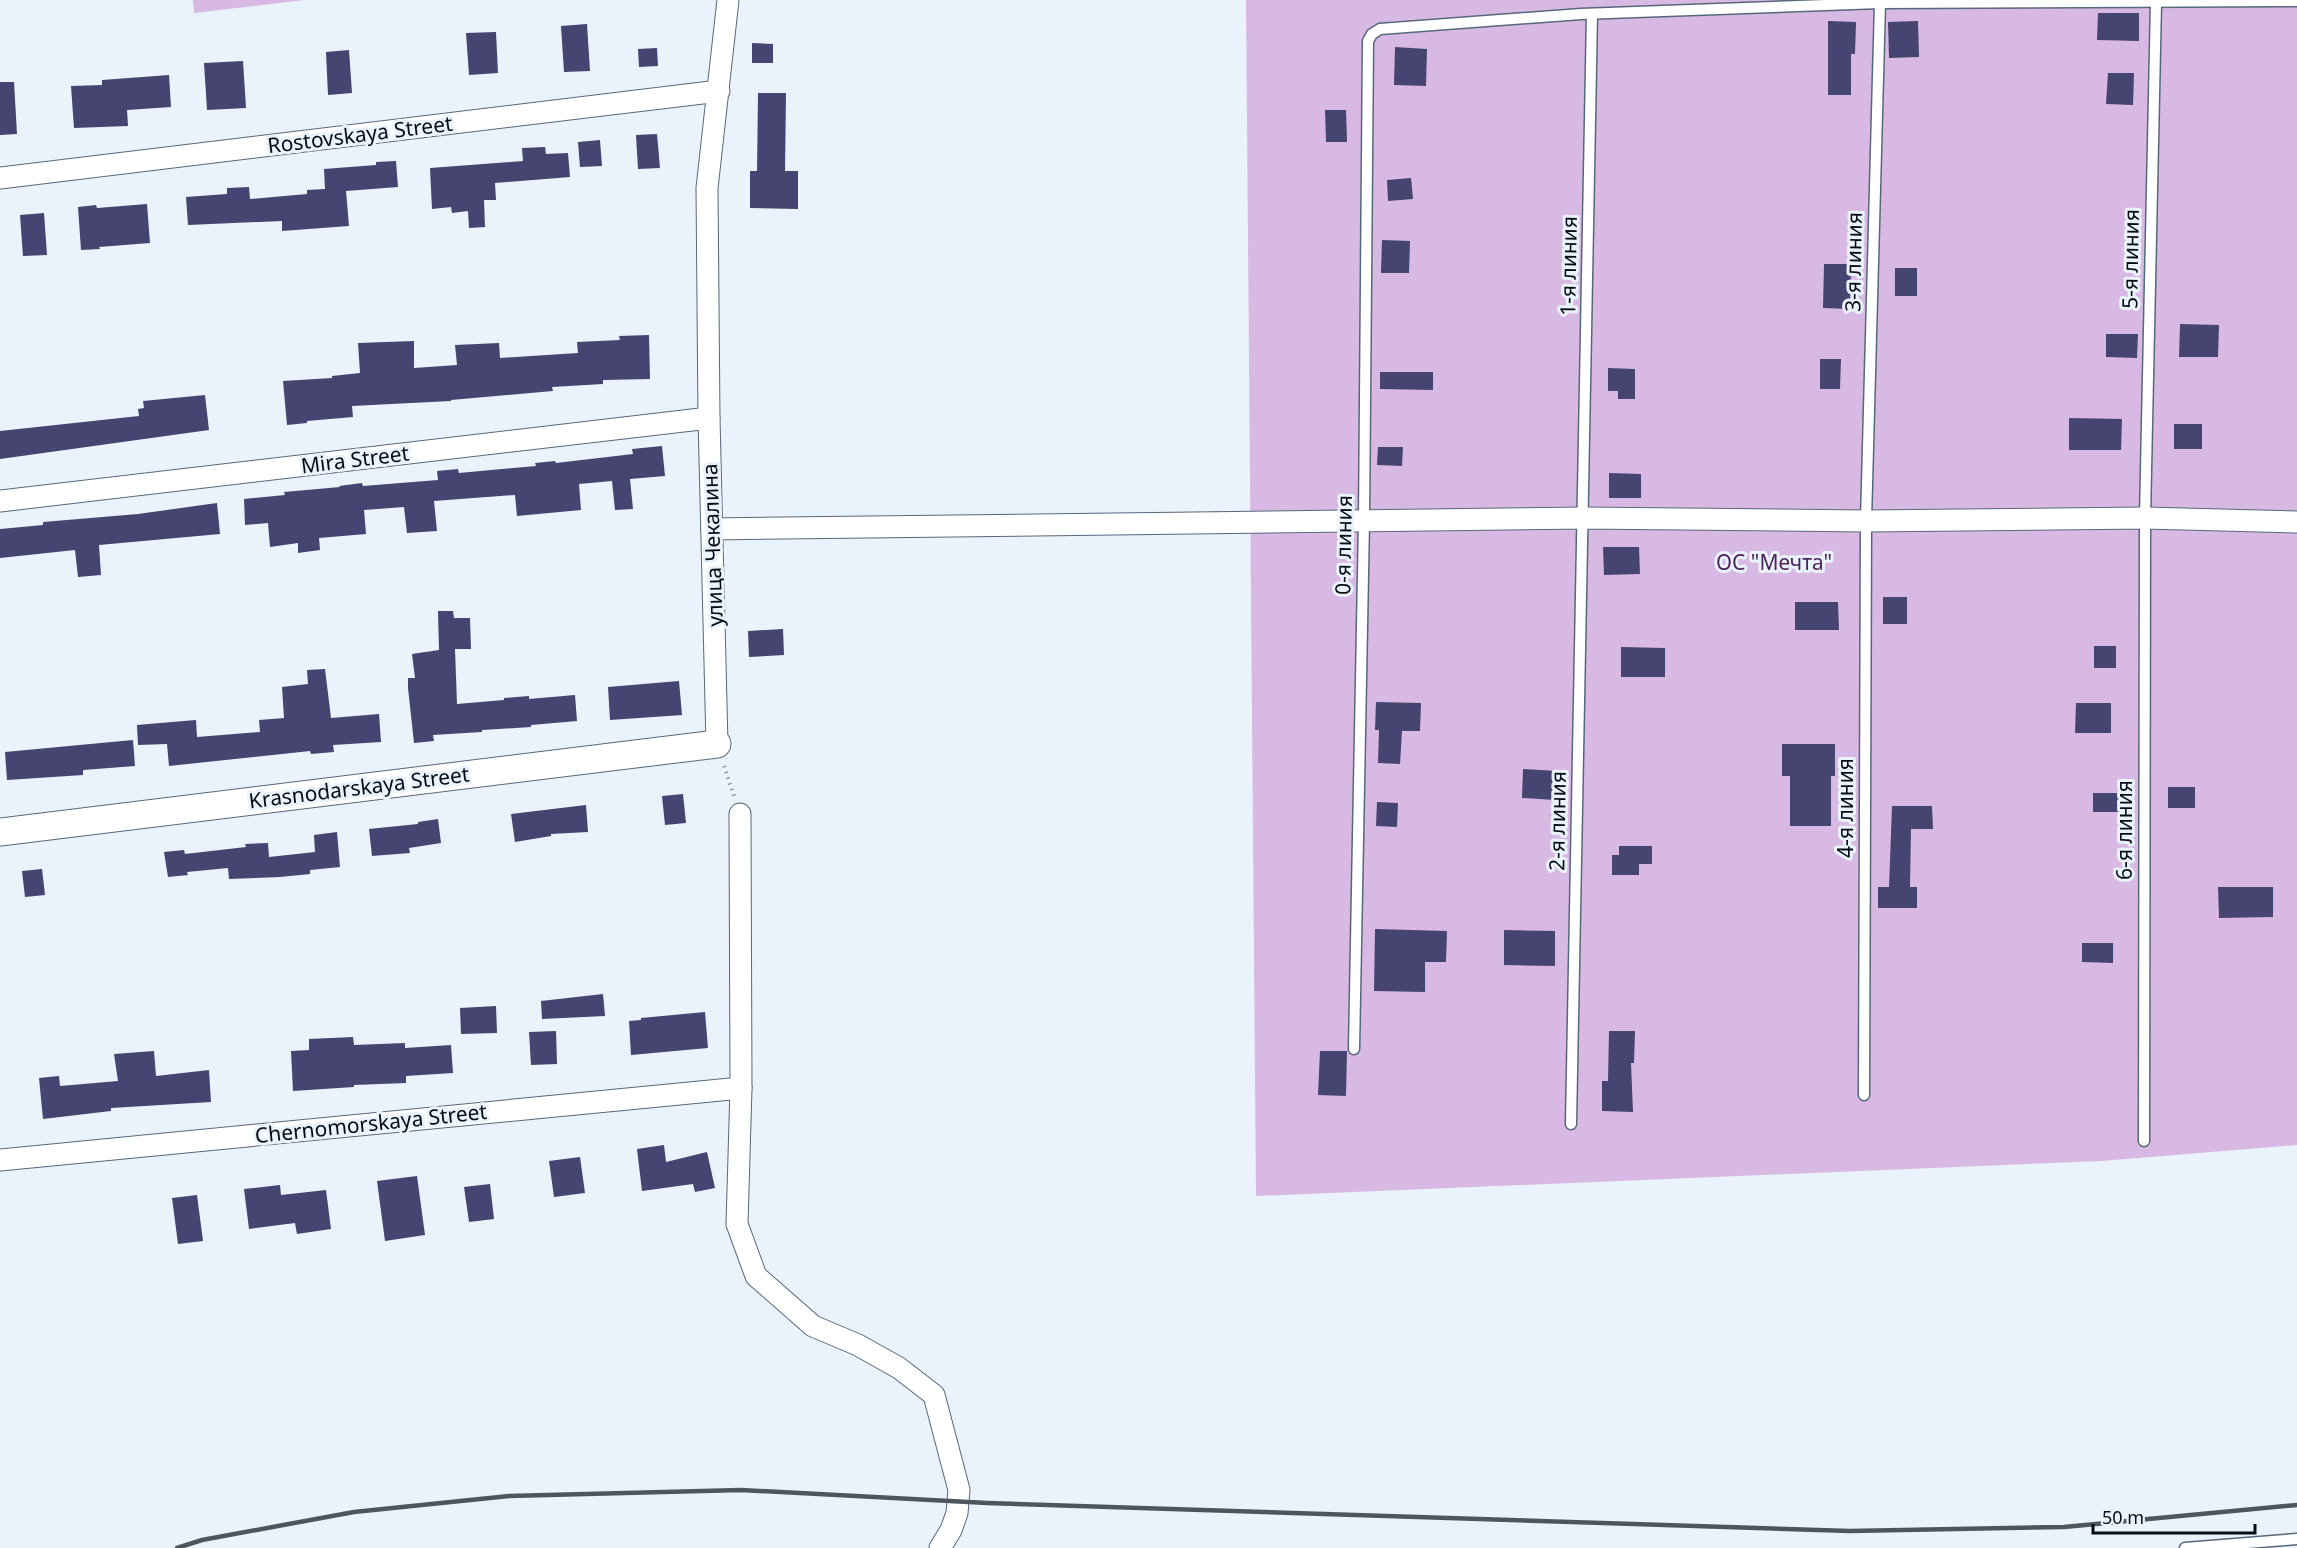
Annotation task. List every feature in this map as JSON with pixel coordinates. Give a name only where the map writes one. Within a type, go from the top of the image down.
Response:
[{"type":"street","name":"улица Чекалина","points":[[717,744],[709,418],[708,188],[728,0]]},
{"type":"street","name":"Rostovskaya Street","points":[[0,178],[719,92]]},
{"type":"street","name":"Mira Street","points":[[0,501],[709,418]]},
{"type":"street","points":[[712,528],[1584,518],[1866,521],[2145,518],[2297,522]]},
{"type":"street","name":"Krasnodarskaya Street","points":[[0,832],[717,744]]},
{"type":"street","points":[[740,814],[741,1088],[737,1224],[756,1276],[813,1326],[858,1345],[899,1368],[934,1395],[959,1490],[957,1513],[951,1530],[940,1548]]},
{"type":"street","name":"Chernomorskaya Street","points":[[0,1160],[741,1088]]},
{"type":"lane","points":[[1592,14],[1880,3],[2297,1]]},
{"type":"lane","name":"5-я линия","points":[[2145,518],[2156,2]]},
{"type":"lane","name":"3-я линия","points":[[1866,521],[1880,3]]},
{"type":"lane","name":"0-я линия","points":[[1354,1049],[1364,521],[1368,41],[1372,34],[1380,29],[1592,14]]},
{"type":"lane","name":"1-я линия","points":[[1584,518],[1592,14]]},
{"type":"lane","name":"2-я линия","points":[[1570,1124],[1584,518]]},
{"type":"lane","name":"6-я линия","points":[[2144,1142],[2145,518]]},
{"type":"lane","name":"4-я линия","points":[[1864,1095],[1866,521]]},
{"type":"lane","points":[[2186,1548],[2297,1539]]},
{"type":"path","points":[[717,744],[740,814]]},
{"type":"green space","points":[[193,0],[304,0],[194,13]]},
{"type":"green space","name":"ОС \"Мечта\"","points":[[1246,0],[2297,0],[2297,1145],[2101,1161],[1256,1196]]},
{"type":"building","points":[[2098,13],[2139,13],[2139,41],[2097,40]]},
{"type":"building","points":[[1828,21],[1856,22],[1855,54],[1851,54],[1851,95],[1828,95]]},
{"type":"building","points":[[1918,21],[1919,57],[1889,58],[1888,22]]},
{"type":"building","points":[[587,24],[590,71],[564,72],[561,26]]},
{"type":"building","points":[[496,32],[498,73],[469,75],[466,33]]},
{"type":"building","points":[[752,43],[773,44],[773,63],[752,63]]},
{"type":"building","points":[[1395,47],[1427,49],[1426,86],[1394,85]]},
{"type":"building","points":[[657,48],[658,66],[639,67],[638,49]]},
{"type":"building","points":[[349,50],[352,93],[328,95],[326,52]]},
{"type":"building","points":[[243,61],[246,108],[207,110],[204,63]]},
{"type":"building","points":[[2108,73],[2134,73],[2133,105],[2106,104]]},
{"type":"building","points":[[169,75],[171,107],[127,110],[128,126],[74,128],[71,86],[102,85],[102,80]]},
{"type":"building","points":[[0,82],[14,82],[17,134],[0,135]]},
{"type":"building","points":[[758,93],[786,93],[785,171],[798,171],[798,209],[750,208],[750,171],[757,171]]},
{"type":"building","points":[[1325,110],[1346,110],[1347,142],[1326,142]]},
{"type":"building","points":[[657,134],[660,168],[638,169],[636,135]]},
{"type":"building","points":[[600,140],[602,166],[580,167],[578,142]]},
{"type":"building","points":[[545,147],[546,154],[568,153],[570,177],[495,183],[496,200],[484,200],[485,227],[469,228],[468,211],[452,213],[451,207],[432,209],[430,168],[523,161],[522,148]]},
{"type":"building","points":[[396,161],[398,187],[346,191],[349,226],[282,231],[282,221],[188,225],[186,197],[227,194],[227,188],[249,187],[250,199],[307,194],[307,190],[325,189],[324,169]]},
{"type":"building","points":[[1411,178],[1413,199],[1388,201],[1387,180]]},
{"type":"building","points":[[147,204],[150,243],[81,250],[78,207],[96,205],[97,208]]},
{"type":"building","points":[[44,213],[47,255],[23,256],[20,215]]},
{"type":"building","points":[[1382,240],[1410,241],[1409,273],[1381,273]]},
{"type":"building","points":[[1824,264],[1851,264],[1850,309],[1823,308]]},
{"type":"building","points":[[1895,268],[1917,268],[1917,296],[1895,296]]},
{"type":"building","points":[[2180,324],[2219,325],[2218,357],[2179,357]]},
{"type":"building","points":[[2106,334],[2138,334],[2137,358],[2106,357]]},
{"type":"building","points":[[649,335],[650,379],[603,380],[603,384],[552,387],[553,391],[451,401],[352,406],[353,417],[287,425],[283,381],[332,378],[332,376],[360,373],[358,343],[414,341],[414,368],[457,365],[455,345],[499,343],[500,358],[578,353],[577,342],[620,340],[619,336]]},
{"type":"building","points":[[1820,359],[1841,359],[1840,389],[1820,389]]},
{"type":"building","points":[[1608,368],[1635,369],[1635,399],[1618,399],[1618,391],[1608,391]]},
{"type":"building","points":[[1380,372],[1433,372],[1433,390],[1380,389]]},
{"type":"building","points":[[205,395],[209,430],[0,459],[0,431],[139,416],[138,409],[144,408],[143,401]]},
{"type":"building","points":[[2069,418],[2122,419],[2121,450],[2069,450]]},
{"type":"building","points":[[2174,424],[2202,424],[2202,449],[2174,449]]},
{"type":"building","points":[[662,446],[665,476],[630,479],[633,509],[615,510],[612,481],[579,484],[581,510],[517,516],[515,495],[434,501],[437,531],[407,533],[404,507],[364,510],[366,534],[319,538],[320,550],[298,553],[298,543],[270,547],[268,523],[245,525],[244,499],[362,483],[363,486],[438,480],[437,471],[458,469],[459,473],[536,466],[535,463],[555,461],[556,463],[633,454],[632,449]]},
{"type":"building","points":[[1378,447],[1403,447],[1402,466],[1377,465]]},
{"type":"building","points":[[1609,473],[1641,474],[1641,498],[1609,498]]},
{"type":"building","points":[[217,503],[220,534],[99,545],[101,575],[78,577],[75,550],[0,558],[0,529],[43,525],[43,522],[138,514]]},
{"type":"building","points":[[1603,547],[1639,547],[1640,574],[1604,575]]},
{"type":"building","points":[[1883,597],[1907,597],[1907,624],[1883,624]]},
{"type":"building","points":[[1795,602],[1838,602],[1839,630],[1795,630]]},
{"type":"building","points":[[438,611],[453,611],[454,618],[470,618],[471,649],[455,649],[457,704],[529,696],[529,699],[575,695],[577,721],[433,735],[434,741],[414,743],[408,688],[408,678],[415,678],[412,654],[439,650]]},
{"type":"building","points":[[783,629],[784,655],[749,657],[748,631]]},
{"type":"building","points":[[2094,646],[2116,646],[2116,668],[2094,668]]},
{"type":"building","points":[[1621,647],[1665,648],[1665,677],[1621,677]]},
{"type":"building","points":[[325,669],[331,718],[379,714],[381,742],[333,745],[334,752],[311,754],[310,751],[169,766],[167,744],[138,745],[137,725],[196,720],[197,737],[260,732],[259,720],[284,718],[282,687],[308,684],[307,670]]},
{"type":"building","points":[[679,681],[682,715],[610,720],[608,687]]},
{"type":"building","points":[[1376,702],[1421,703],[1420,731],[1402,731],[1400,764],[1378,763],[1379,730],[1375,730]]},
{"type":"building","points":[[2076,703],[2111,703],[2111,733],[2075,733]]},
{"type":"building","points":[[133,740],[135,766],[83,770],[83,775],[7,780],[5,752]]},
{"type":"building","points":[[1782,744],[1835,744],[1835,776],[1831,776],[1831,826],[1790,826],[1790,776],[1782,776]]},
{"type":"building","points":[[1523,769],[1557,771],[1555,800],[1522,798]]},
{"type":"building","points":[[2168,787],[2195,787],[2195,808],[2168,808]]},
{"type":"building","points":[[2093,793],[2126,793],[2126,812],[2093,812]]},
{"type":"building","points":[[683,794],[686,823],[665,825],[662,796]]},
{"type":"building","points":[[1377,802],[1398,803],[1397,827],[1376,826]]},
{"type":"building","points":[[586,805],[588,832],[551,834],[551,836],[515,842],[511,814]]},
{"type":"building","points":[[1892,806],[1932,806],[1933,829],[1911,829],[1910,887],[1917,887],[1917,908],[1878,908],[1878,887],[1889,887]]},
{"type":"building","points":[[438,819],[441,843],[409,848],[410,853],[372,856],[369,829],[418,824],[418,822]]},
{"type":"building","points":[[337,832],[340,867],[310,870],[310,874],[280,877],[229,879],[228,868],[187,872],[188,875],[168,877],[164,852],[184,850],[185,854],[246,847],[245,844],[268,843],[269,857],[315,852],[314,835]]},
{"type":"building","points":[[1619,846],[1652,846],[1652,864],[1639,864],[1639,875],[1612,875],[1612,855],[1619,855]]},
{"type":"building","points":[[42,869],[45,895],[25,897],[22,871]]},
{"type":"building","points":[[2218,887],[2273,887],[2273,917],[2219,918]]},
{"type":"building","points":[[1375,929],[1447,931],[1446,962],[1425,962],[1425,992],[1374,991]]},
{"type":"building","points":[[1504,930],[1555,931],[1555,966],[1504,965]]},
{"type":"building","points":[[2082,943],[2113,943],[2113,963],[2082,962]]},
{"type":"building","points":[[603,994],[605,1016],[542,1019],[541,1001]]},
{"type":"building","points":[[496,1006],[497,1033],[461,1034],[460,1008]]},
{"type":"building","points":[[705,1012],[708,1048],[631,1055],[629,1021]]},
{"type":"building","points":[[556,1031],[557,1064],[531,1065],[529,1032]]},
{"type":"building","points":[[1609,1031],[1635,1031],[1634,1063],[1631,1063],[1633,1112],[1602,1111],[1602,1081],[1608,1081]]},
{"type":"building","points":[[353,1037],[354,1045],[405,1043],[405,1048],[451,1045],[453,1073],[406,1076],[406,1083],[293,1091],[291,1051],[309,1050],[309,1039]]},
{"type":"building","points":[[154,1051],[156,1076],[209,1070],[211,1102],[111,1108],[111,1111],[43,1119],[39,1078],[59,1076],[60,1086],[118,1081],[114,1054]]},
{"type":"building","points":[[1320,1051],[1347,1051],[1346,1096],[1318,1095]]},
{"type":"building","points":[[664,1145],[666,1162],[707,1152],[715,1188],[695,1192],[693,1184],[642,1191],[637,1149]]},
{"type":"building","points":[[580,1157],[585,1193],[554,1197],[549,1161]]},
{"type":"building","points":[[417,1176],[425,1235],[385,1241],[377,1181]]},
{"type":"building","points":[[490,1184],[494,1219],[469,1222],[464,1187]]},
{"type":"building","points":[[280,1185],[281,1195],[326,1190],[331,1229],[297,1234],[295,1223],[249,1229],[244,1189]]},
{"type":"building","points":[[197,1195],[203,1241],[178,1244],[172,1198]]},
{"type":"railway","points":[[177,1548],[202,1540],[354,1512],[509,1496],[741,1490],[987,1503],[1850,1531],[2064,1527],[2297,1505]]}]
